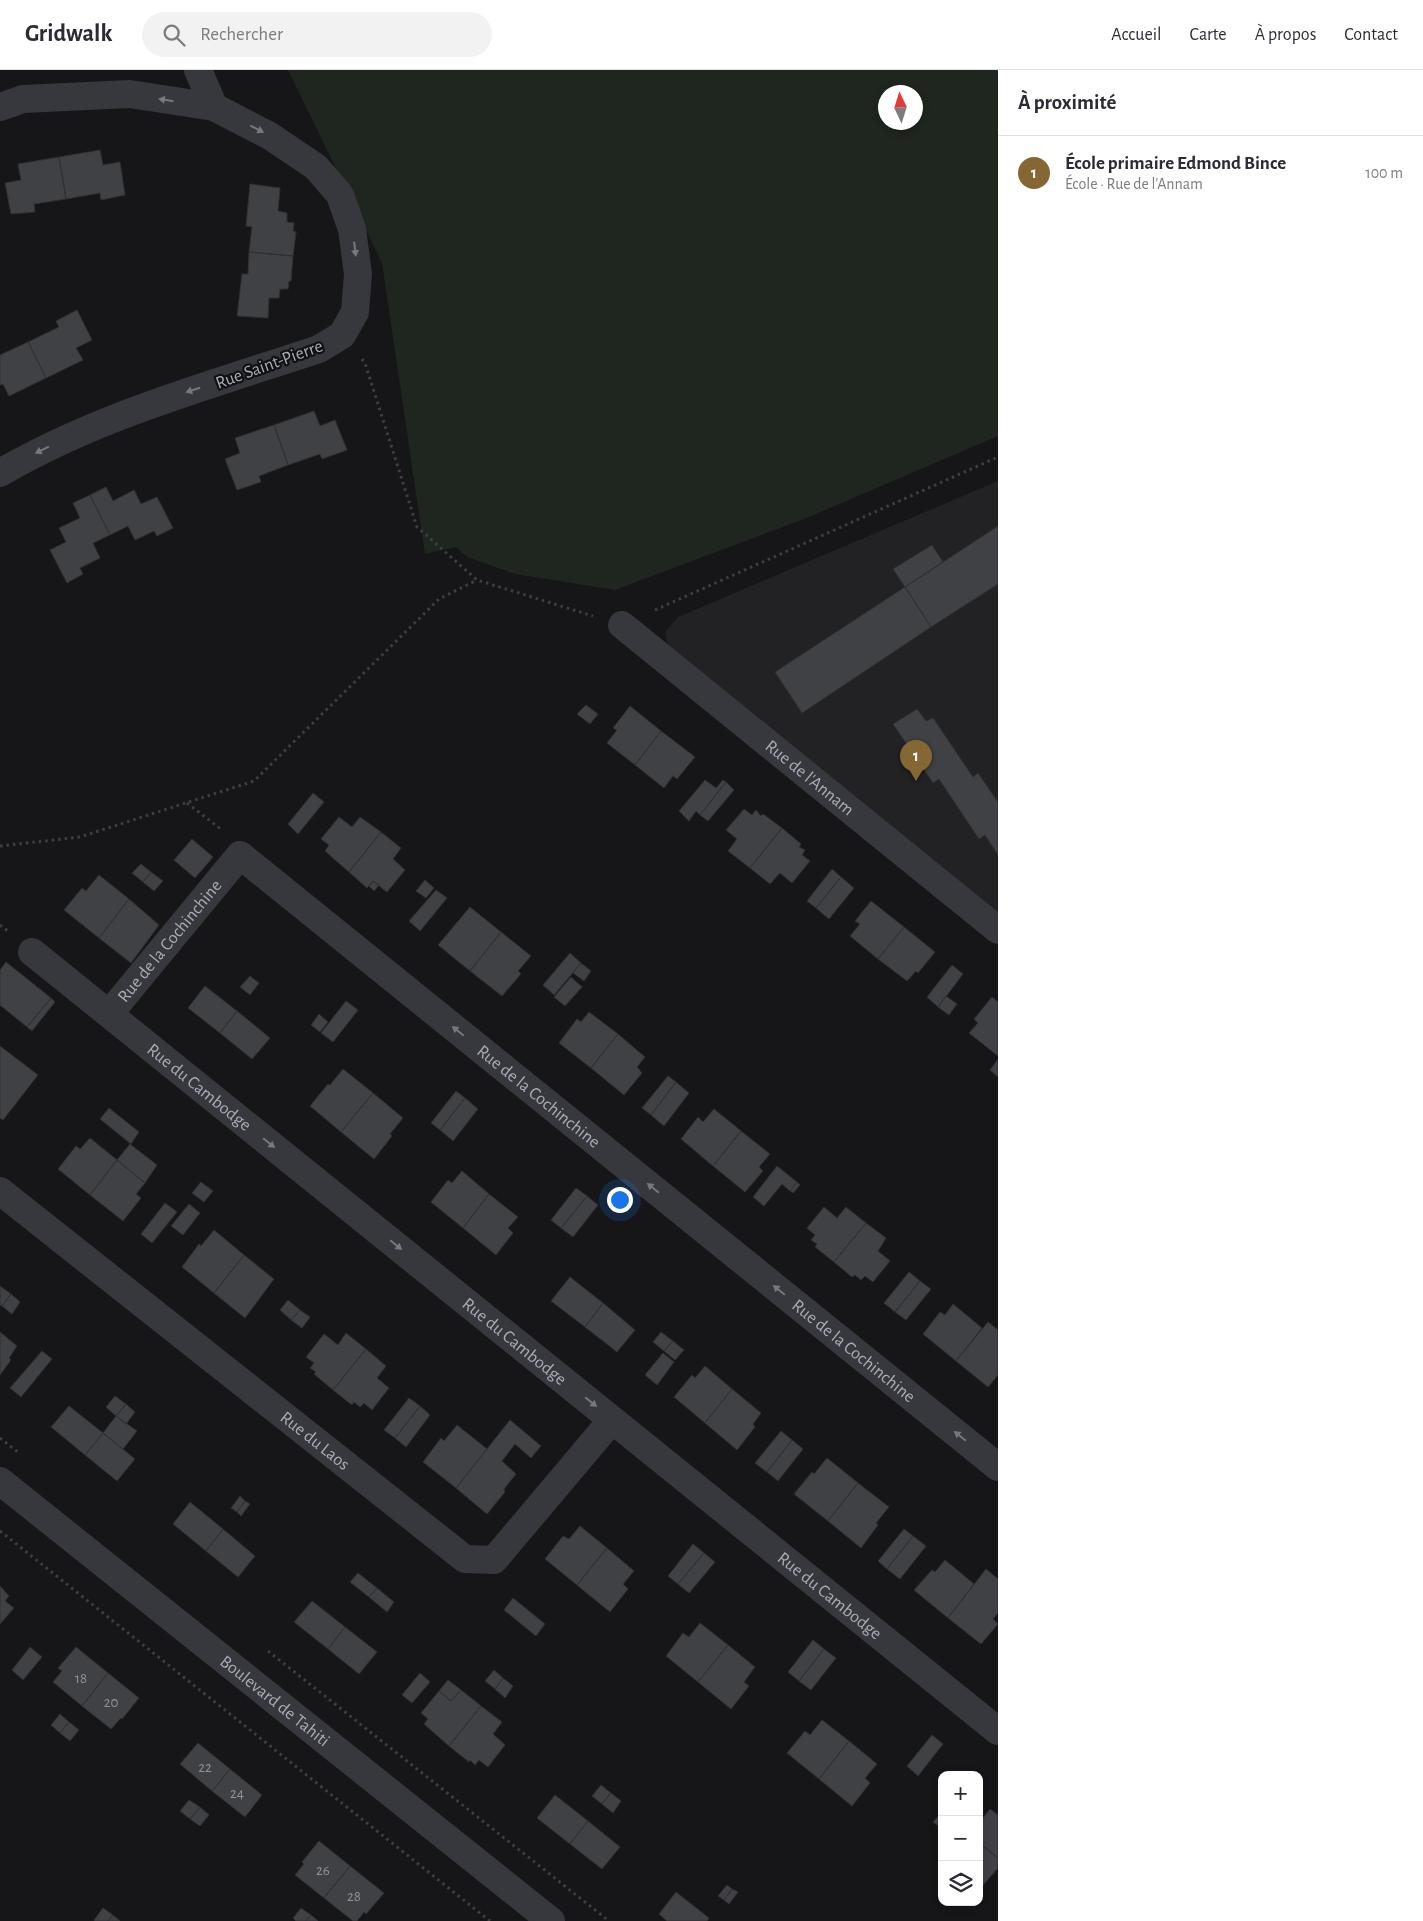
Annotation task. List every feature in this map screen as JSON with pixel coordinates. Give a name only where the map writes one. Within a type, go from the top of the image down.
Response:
[{"type":"street","points":[[198,70],[214,107]]},
{"type":"street","name":"Rue Saint-Pierre","points":[[0,106],[23,99],[130,94],[214,107],[270,136],[316,167],[340,195],[352,229],[358,274],[355,312],[342,335],[319,348],[85,429],[0,473]]},
{"type":"street","name":"Rue de l'Annam","points":[[622,625],[998,930]]},
{"type":"street","name":"Rue de la Cochinchine","points":[[109,1014],[240,855],[998,1467]]},
{"type":"street","name":"Rue du Cambodge","points":[[32,952],[998,1731]]},
{"type":"street","name":"Rue du Laos","points":[[0,1191],[465,1559],[494,1560],[612,1420]]},
{"type":"street","name":"Boulevard de Tahiti","points":[[0,1481],[551,1921]]},
{"type":"path","points":[[342,335],[365,363],[417,527],[477,580],[622,625],[998,456]]},
{"type":"path","points":[[0,846],[80,837],[254,781],[439,599],[477,580]]},
{"type":"path","points":[[186,803],[239,843],[240,855]]},
{"type":"path","points":[[0,1438],[23,1457]]},
{"type":"path","points":[[0,1531],[490,1921]]},
{"type":"path","points":[[265,1649],[609,1921]]},
{"type":"shaded area","points":[[288,70],[998,70],[998,436],[809,517],[615,590],[515,574],[467,557],[456,547],[425,554],[382,263]]},
{"type":"shaded area","points":[[998,481],[998,913],[669,650],[665,632],[678,617]]},
{"type":"building","points":[[100,150],[103,165],[120,162],[125,195],[101,200],[100,193],[66,199],[59,157]]},
{"type":"building","points":[[59,157],[66,199],[34,204],[35,212],[11,214],[5,183],[21,180],[18,164]]},
{"type":"building","points":[[250,184],[280,188],[278,211],[287,213],[287,222],[294,223],[293,231],[296,232],[293,256],[249,252],[252,227],[246,226]]},
{"type":"building","points":[[249,252],[293,256],[291,281],[289,281],[288,289],[280,289],[279,298],[269,298],[268,318],[237,316],[242,274],[248,274]]},
{"type":"building","points":[[77,310],[92,340],[76,348],[83,360],[46,378],[28,342],[59,327],[56,321]]},
{"type":"building","points":[[28,342],[46,378],[9,396],[3,384],[0,385],[0,355]]},
{"type":"building","points":[[314,411],[320,426],[335,420],[347,450],[322,459],[320,454],[288,465],[274,425]]},
{"type":"building","points":[[274,425],[288,465],[259,476],[261,482],[237,490],[225,459],[240,453],[235,438]]},
{"type":"building","points":[[106,487],[113,501],[134,490],[141,504],[157,497],[173,528],[157,536],[154,531],[135,540],[128,526],[110,535],[90,495]]},
{"type":"building","points":[[90,495],[110,535],[93,543],[100,558],[80,568],[83,574],[67,583],[50,550],[66,542],[59,528],[80,518],[73,503]]},
{"type":"building","points":[[998,526],[998,584],[931,627],[905,587]]},
{"type":"building","points":[[932,545],[943,562],[905,587],[893,569]]},
{"type":"building","points":[[905,587],[931,627],[802,713],[775,672]]},
{"type":"building","points":[[586,705],[598,714],[590,724],[577,714]]},
{"type":"building","points":[[630,706],[661,731],[635,765],[607,743],[617,730],[613,728]]},
{"type":"building","points":[[917,709],[926,721],[933,718],[973,777],[978,773],[998,802],[998,855],[985,835],[979,839],[939,779],[933,783],[893,724]]},
{"type":"building","points":[[661,731],[695,757],[677,779],[673,776],[664,788],[635,765]]},
{"type":"building","points":[[705,780],[716,788],[723,780],[726,782],[700,815],[696,811],[689,821],[679,811]]},
{"type":"building","points":[[726,782],[734,790],[708,821],[700,815]]},
{"type":"building","points":[[313,793],[324,802],[298,834],[288,824]]},
{"type":"building","points":[[744,809],[752,815],[756,810],[761,816],[763,814],[782,828],[750,868],[728,851],[737,839],[726,830]]},
{"type":"building","points":[[339,817],[352,827],[360,817],[381,832],[349,872],[325,851],[329,845],[321,839]]},
{"type":"building","points":[[782,828],[801,844],[799,847],[805,850],[802,855],[810,861],[792,883],[780,873],[770,884],[750,868]]},
{"type":"building","points":[[381,832],[401,848],[393,859],[405,870],[387,892],[373,881],[367,888],[349,872]]},
{"type":"building","points":[[192,839],[213,857],[195,878],[174,860]]},
{"type":"building","points":[[141,864],[151,872],[143,882],[132,873]]},
{"type":"building","points":[[832,869],[841,877],[816,908],[807,901]]},
{"type":"building","points":[[151,872],[163,881],[154,891],[143,882]]},
{"type":"building","points":[[99,875],[129,899],[99,938],[64,910],[82,888],[86,891]]},
{"type":"building","points":[[841,877],[854,888],[829,919],[816,908]]},
{"type":"building","points":[[425,880],[434,888],[426,898],[416,891]]},
{"type":"building","points":[[373,881],[379,885],[374,891],[369,886]]},
{"type":"building","points":[[436,890],[447,898],[420,931],[409,921]]},
{"type":"building","points":[[129,899],[159,925],[131,963],[99,938]]},
{"type":"building","points":[[871,901],[904,927],[878,959],[850,936],[860,924],[855,921]]},
{"type":"building","points":[[470,907],[501,932],[470,971],[438,945]]},
{"type":"building","points":[[904,927],[935,952],[918,973],[916,971],[907,981],[878,959]]},
{"type":"building","points":[[501,932],[531,956],[518,971],[521,974],[502,996],[470,971]]},
{"type":"building","points":[[570,953],[581,963],[554,995],[543,985]]},
{"type":"building","points":[[6,962],[51,998],[27,1027],[0,1005],[0,970]]},
{"type":"building","points":[[581,963],[591,971],[584,981],[573,973]]},
{"type":"building","points":[[952,965],[963,974],[938,1007],[927,997]]},
{"type":"building","points":[[250,976],[259,983],[250,995],[240,987]]},
{"type":"building","points":[[571,977],[582,987],[565,1006],[554,997]]},
{"type":"building","points":[[205,986],[237,1011],[220,1033],[188,1008]]},
{"type":"building","points":[[946,996],[957,1004],[949,1015],[938,1007]]},
{"type":"building","points":[[992,997],[998,1002],[998,1056],[969,1033],[978,1023],[974,1019]]},
{"type":"building","points":[[51,998],[55,1002],[32,1031],[27,1027]]},
{"type":"building","points":[[346,1001],[358,1010],[333,1042],[321,1033]]},
{"type":"building","points":[[237,1011],[270,1038],[252,1059],[220,1033]]},
{"type":"building","points":[[589,1012],[618,1034],[591,1068],[559,1043],[577,1019],[581,1022]]},
{"type":"building","points":[[319,1014],[328,1022],[320,1032],[311,1025]]},
{"type":"building","points":[[618,1034],[645,1057],[637,1067],[642,1073],[624,1095],[591,1068]]},
{"type":"building","points":[[0,1046],[38,1075],[3,1120],[0,1118]]},
{"type":"building","points":[[998,1059],[998,1077],[990,1070]]},
{"type":"building","points":[[343,1069],[373,1093],[341,1132],[310,1106]]},
{"type":"building","points":[[668,1076],[676,1082],[651,1115],[642,1108]]},
{"type":"building","points":[[676,1082],[689,1093],[664,1126],[651,1115]]},
{"type":"building","points":[[456,1091],[465,1098],[440,1130],[431,1123]]},
{"type":"building","points":[[373,1093],[403,1118],[374,1159],[341,1132]]},
{"type":"building","points":[[465,1098],[478,1109],[453,1141],[440,1130]]},
{"type":"building","points":[[109,1108],[139,1132],[131,1144],[100,1119]]},
{"type":"building","points":[[714,1109],[741,1131],[713,1166],[681,1139],[698,1117],[703,1122]]},
{"type":"building","points":[[741,1131],[770,1154],[759,1167],[763,1171],[745,1192],[713,1166]]},
{"type":"building","points":[[90,1138],[117,1160],[90,1195],[58,1169],[76,1146],[80,1149]]},
{"type":"building","points":[[130,1144],[157,1165],[145,1183],[117,1160]]},
{"type":"building","points":[[117,1160],[145,1183],[136,1194],[141,1198],[123,1221],[90,1195]]},
{"type":"building","points":[[777,1166],[797,1182],[790,1191],[782,1184],[764,1206],[753,1197]]},
{"type":"building","points":[[462,1171],[489,1194],[463,1228],[431,1202],[448,1180],[452,1183]]},
{"type":"building","points":[[201,1182],[213,1191],[204,1202],[192,1193]]},
{"type":"building","points":[[797,1182],[800,1185],[793,1193],[790,1191]]},
{"type":"building","points":[[576,1188],[587,1196],[561,1228],[551,1220]]},
{"type":"building","points":[[489,1194],[518,1217],[508,1228],[513,1233],[496,1255],[463,1228]]},
{"type":"building","points":[[587,1196],[598,1205],[573,1237],[561,1228]]},
{"type":"building","points":[[165,1203],[177,1212],[152,1243],[141,1234]]},
{"type":"building","points":[[189,1204],[200,1213],[183,1235],[171,1226]]},
{"type":"building","points":[[824,1207],[837,1218],[846,1207],[866,1223],[834,1262],[815,1247],[817,1244],[811,1240],[815,1235],[807,1228]]},
{"type":"building","points":[[866,1223],[886,1238],[878,1251],[890,1261],[873,1282],[865,1276],[861,1280],[855,1275],[852,1277],[834,1262]]},
{"type":"building","points":[[214,1230],[244,1255],[214,1293],[182,1267],[199,1244],[201,1246]]},
{"type":"building","points":[[244,1255],[274,1279],[245,1318],[214,1293]]},
{"type":"building","points":[[909,1272],[920,1281],[895,1312],[884,1303]]},
{"type":"building","points":[[570,1277],[603,1303],[585,1327],[551,1301]]},
{"type":"building","points":[[920,1281],[931,1289],[906,1320],[895,1312]]},
{"type":"building","points":[[0,1286],[11,1294],[2,1306],[0,1305]]},
{"type":"building","points":[[11,1294],[20,1302],[12,1314],[2,1306]]},
{"type":"building","points":[[288,1300],[300,1310],[291,1320],[280,1310]]},
{"type":"building","points":[[603,1303],[635,1330],[617,1352],[585,1327]]},
{"type":"building","points":[[953,1304],[982,1328],[956,1361],[923,1334],[940,1312],[945,1315]]},
{"type":"building","points":[[300,1310],[310,1317],[302,1328],[291,1320]]},
{"type":"building","points":[[988,1322],[998,1330],[998,1375],[988,1387],[956,1361]]},
{"type":"building","points":[[0,1332],[17,1346],[9,1358],[11,1360],[0,1375]]},
{"type":"building","points":[[661,1332],[673,1341],[664,1351],[653,1342]]},
{"type":"building","points":[[346,1333],[366,1349],[333,1390],[314,1374],[316,1372],[310,1368],[314,1363],[306,1357],[324,1334],[338,1345]]},
{"type":"building","points":[[673,1341],[684,1350],[675,1360],[664,1351]]},
{"type":"building","points":[[366,1349],[386,1366],[377,1378],[389,1388],[372,1410],[364,1403],[360,1407],[354,1402],[352,1405],[333,1390]]},
{"type":"building","points":[[42,1351],[52,1359],[21,1397],[10,1388]]},
{"type":"building","points":[[663,1353],[674,1362],[657,1385],[645,1375]]},
{"type":"building","points":[[705,1366],[732,1389],[705,1423],[674,1397],[692,1375],[695,1378]]},
{"type":"building","points":[[732,1389],[761,1413],[753,1424],[755,1427],[737,1450],[705,1423]]},
{"type":"building","points":[[115,1396],[126,1404],[116,1416],[106,1407]]},
{"type":"building","points":[[409,1398],[420,1406],[395,1438],[384,1430]]},
{"type":"building","points":[[126,1404],[135,1412],[126,1424],[116,1416]]},
{"type":"building","points":[[69,1406],[103,1433],[85,1455],[51,1427]]},
{"type":"building","points":[[420,1406],[430,1415],[406,1447],[395,1438]]},
{"type":"building","points":[[116,1416],[137,1431],[123,1449],[103,1433]]},
{"type":"building","points":[[510,1420],[541,1446],[531,1458],[515,1444],[502,1461],[516,1474],[504,1489],[505,1492],[487,1514],[456,1488]]},
{"type":"building","points":[[457,1425],[487,1449],[456,1488],[423,1462],[441,1438],[444,1441]]},
{"type":"building","points":[[781,1431],[792,1440],[767,1472],[755,1463]]},
{"type":"building","points":[[103,1433],[135,1459],[117,1481],[85,1455]]},
{"type":"building","points":[[792,1440],[803,1449],[778,1481],[767,1472]]},
{"type":"building","points":[[827,1458],[858,1483],[828,1521],[794,1494],[812,1472],[814,1474]]},
{"type":"building","points":[[858,1483],[889,1507],[876,1523],[878,1525],[861,1548],[828,1521]]},
{"type":"building","points":[[240,1496],[245,1501],[237,1512],[231,1508]]},
{"type":"building","points":[[245,1501],[250,1504],[241,1516],[237,1512]]},
{"type":"building","points":[[190,1502],[223,1529],[206,1551],[173,1524]]},
{"type":"building","points":[[580,1526],[607,1548],[577,1585],[545,1559],[563,1536],[569,1539]]},
{"type":"building","points":[[223,1529],[255,1556],[238,1577],[206,1551]]},
{"type":"building","points":[[904,1529],[913,1536],[887,1569],[878,1561]]},
{"type":"building","points":[[913,1536],[926,1546],[900,1579],[887,1569]]},
{"type":"building","points":[[693,1544],[704,1553],[678,1584],[668,1576]]},
{"type":"building","points":[[607,1548],[634,1571],[623,1584],[628,1589],[610,1612],[577,1585]]},
{"type":"building","points":[[704,1553],[715,1562],[689,1593],[678,1584]]},
{"type":"building","points":[[945,1560],[974,1584],[948,1618],[914,1590],[932,1570],[935,1572]]},
{"type":"building","points":[[986,1569],[998,1579],[998,1613],[993,1619],[998,1624],[981,1644],[948,1618]]},
{"type":"building","points":[[358,1573],[377,1588],[369,1597],[350,1582]]},
{"type":"building","points":[[0,1586],[9,1596],[5,1601],[14,1608],[0,1624]]},
{"type":"building","points":[[377,1588],[394,1602],[387,1612],[369,1597]]},
{"type":"building","points":[[513,1598],[545,1624],[536,1636],[504,1610]]},
{"type":"building","points":[[312,1601],[345,1627],[328,1649],[294,1622]]},
{"type":"building","points":[[700,1623],[728,1645],[698,1682],[666,1656],[683,1633],[689,1637]]},
{"type":"building","points":[[345,1627],[377,1652],[359,1674],[328,1649]]},
{"type":"building","points":[[813,1640],[824,1649],[799,1681],[788,1672]]},
{"type":"building","points":[[728,1645],[755,1667],[744,1682],[749,1686],[731,1709],[698,1682]]},
{"type":"building","points":[[30,1647],[42,1657],[23,1680],[12,1670]]},
{"type":"building","points":[[76,1647],[108,1673],[82,1706],[53,1682],[62,1671],[58,1668]]},
{"type":"building","points":[[824,1649],[836,1658],[811,1690],[799,1681]]},
{"type":"building","points":[[494,1670],[503,1678],[495,1689],[485,1681]]},
{"type":"building","points":[[108,1673],[139,1698],[111,1729],[82,1706]]},
{"type":"building","points":[[420,1673],[430,1682],[412,1703],[402,1695]]},
{"type":"building","points":[[503,1678],[513,1686],[505,1698],[495,1689]]},
{"type":"building","points":[[448,1680],[461,1690],[451,1701],[439,1691]]},
{"type":"building","points":[[461,1690],[481,1706],[449,1746],[424,1724],[428,1719],[421,1713],[439,1691],[451,1701]]},
{"type":"building","points":[[481,1706],[502,1722],[493,1734],[505,1745],[488,1767],[479,1760],[475,1765],[470,1760],[469,1762],[449,1746]]},
{"type":"building","points":[[60,1714],[69,1722],[60,1733],[51,1725]]},
{"type":"building","points":[[822,1720],[849,1741],[819,1779],[787,1753],[805,1731],[810,1735]]},
{"type":"building","points":[[69,1722],[79,1730],[70,1741],[60,1733]]},
{"type":"building","points":[[932,1735],[943,1744],[918,1776],[907,1766]]},
{"type":"building","points":[[849,1741],[877,1764],[865,1778],[870,1783],[852,1806],[819,1779]]},
{"type":"building","points":[[198,1743],[230,1769],[212,1791],[180,1764]]},
{"type":"building","points":[[230,1769],[262,1795],[245,1817],[212,1791]]},
{"type":"building","points":[[601,1785],[611,1793],[602,1804],[592,1796]]},
{"type":"building","points":[[611,1793],[621,1801],[613,1813],[602,1804]]},
{"type":"building","points":[[555,1795],[588,1821],[570,1844],[537,1818]]},
{"type":"building","points":[[189,1800],[200,1807],[190,1819],[180,1811]]},
{"type":"building","points":[[200,1807],[209,1815],[200,1826],[190,1819]]},
{"type":"building","points":[[990,1809],[998,1815],[998,1858],[983,1846],[983,1818]]},
{"type":"building","points":[[938,1816],[938,1826],[933,1822]]},
{"type":"building","points":[[588,1821],[620,1847],[602,1869],[570,1844]]},
{"type":"building","points":[[319,1841],[350,1866],[324,1898],[295,1875],[304,1864],[302,1862]]},
{"type":"building","points":[[983,1846],[998,1858],[998,1868],[983,1885]]},
{"type":"building","points":[[350,1866],[384,1893],[366,1914],[364,1912],[357,1921],[353,1921],[324,1898]]},
{"type":"building","points":[[727,1885],[732,1889],[724,1900],[718,1896]]},
{"type":"building","points":[[732,1889],[738,1892],[729,1904],[724,1900]]},
{"type":"building","points":[[676,1892],[709,1918],[707,1921],[667,1921],[659,1914]]},
{"type":"building","points":[[103,1908],[113,1915],[108,1921],[95,1921],[94,1920]]},
{"type":"building","points":[[301,1908],[311,1915],[306,1921],[296,1921],[293,1918]]},
{"type":"building","points":[[113,1915],[120,1921],[108,1921]]},
{"type":"building","points":[[311,1915],[318,1921],[306,1921]]},
{"type":"place","name":"École primaire Edmond Bince","points":[[916,781]]}]
